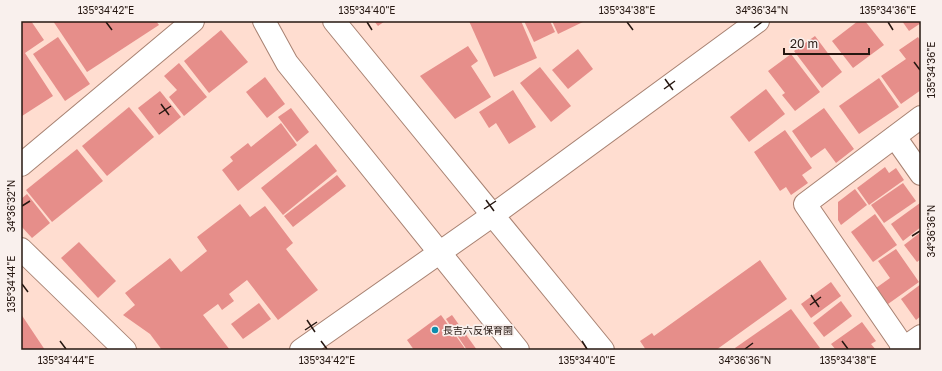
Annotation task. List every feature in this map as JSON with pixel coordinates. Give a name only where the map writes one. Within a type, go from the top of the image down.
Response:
[{"type":"street","points":[[21,165],[193,21]]},
{"type":"street","points":[[264,21],[287,63],[518,350]]},
{"type":"street","points":[[334,21],[603,350]]},
{"type":"street","points":[[301,350],[493,215],[758,21]]},
{"type":"street","points":[[909,345],[805,204],[921,117]]},
{"type":"street","points":[[895,137],[921,174]]},
{"type":"street","points":[[21,249],[125,350]]},
{"type":"building","points":[[21,21],[31,21],[44,40],[25,53],[53,96],[22,116],[21,114]]},
{"type":"building","points":[[53,21],[156,21],[159,25],[87,72]]},
{"type":"building","points":[[374,21],[385,21],[378,26]]},
{"type":"building","points":[[469,21],[521,21],[537,58],[494,77]]},
{"type":"building","points":[[524,21],[550,21],[555,32],[534,42]]},
{"type":"building","points":[[552,21],[585,21],[558,34]]},
{"type":"building","points":[[858,21],[865,21],[884,45],[853,68],[832,41]]},
{"type":"building","points":[[902,21],[921,21],[921,23],[909,31]]},
{"type":"building","points":[[221,30],[248,62],[209,93],[184,61]]},
{"type":"building","points":[[815,36],[842,72],[822,88],[794,51]]},
{"type":"building","points":[[58,37],[90,84],[65,101],[33,54]]},
{"type":"building","points":[[918,37],[921,42],[921,90],[901,104],[881,76],[906,59],[899,50]]},
{"type":"building","points":[[468,46],[478,61],[471,66],[491,97],[455,119],[420,76]]},
{"type":"building","points":[[578,49],[593,69],[568,89],[552,70]]},
{"type":"building","points":[[791,54],[820,92],[795,111],[782,95],[785,93],[768,71]]},
{"type":"building","points":[[179,63],[207,97],[184,116],[169,97],[177,90],[164,76]]},
{"type":"building","points":[[540,67],[571,106],[551,122],[520,83]]},
{"type":"building","points":[[265,77],[285,104],[267,118],[246,92]]},
{"type":"building","points":[[879,78],[899,107],[859,134],[839,106]]},
{"type":"building","points":[[766,89],[785,114],[749,142],[730,117]]},
{"type":"building","points":[[513,90],[536,127],[509,144],[496,123],[489,128],[479,112]]},
{"type":"building","points":[[160,91],[181,117],[159,135],[138,108]]},
{"type":"building","points":[[129,107],[154,137],[107,176],[82,146]]},
{"type":"building","points":[[291,108],[309,132],[297,142],[278,117]]},
{"type":"building","points":[[824,108],[854,149],[836,163],[825,148],[811,158],[792,131]]},
{"type":"building","points":[[281,123],[297,145],[238,191],[222,170],[233,161],[230,157],[248,143],[251,147]]},
{"type":"building","points":[[785,130],[812,168],[802,175],[808,183],[791,195],[786,187],[780,191],[754,152]]},
{"type":"building","points":[[316,144],[337,171],[283,215],[261,188]]},
{"type":"building","points":[[77,149],[103,181],[52,222],[26,190]]},
{"type":"building","points":[[885,167],[889,173],[896,168],[904,180],[869,205],[857,188]]},
{"type":"building","points":[[337,175],[346,186],[293,227],[284,216]]},
{"type":"building","points":[[903,183],[916,201],[884,223],[871,205]]},
{"type":"building","points":[[855,189],[867,205],[841,225],[838,220],[838,202]]},
{"type":"building","points":[[27,194],[50,223],[32,238],[21,226],[21,199]]},
{"type":"building","points":[[920,203],[921,227],[903,241],[891,224]]},
{"type":"building","points":[[240,204],[250,217],[265,206],[293,243],[286,249],[318,290],[278,320],[247,280],[229,294],[234,301],[222,310],[218,304],[203,315],[230,350],[162,350],[150,334],[123,315],[135,305],[125,293],[170,258],[181,272],[207,251],[197,237]]},
{"type":"building","points":[[875,214],[897,245],[873,262],[851,232]]},
{"type":"building","points":[[921,232],[921,259],[917,262],[904,245]]},
{"type":"building","points":[[79,242],[116,281],[98,298],[61,258]]},
{"type":"building","points":[[896,249],[919,282],[888,304],[876,288],[890,278],[878,261]]},
{"type":"building","points":[[760,260],[787,299],[716,350],[646,350],[640,341],[652,333],[654,336]]},
{"type":"building","points":[[831,282],[841,296],[811,318],[801,304]]},
{"type":"building","points":[[921,284],[921,316],[916,320],[901,299]]},
{"type":"building","points":[[841,301],[852,316],[824,337],[813,323]]},
{"type":"building","points":[[259,303],[271,319],[243,339],[231,324]]},
{"type":"building","points":[[791,309],[820,348],[817,350],[736,350],[735,348]]},
{"type":"building","points":[[21,314],[45,350],[21,350]]},
{"type":"building","points":[[441,315],[466,350],[414,350],[407,340]]},
{"type":"building","points":[[452,315],[477,350],[467,350],[446,319]]},
{"type":"building","points":[[862,322],[876,341],[871,344],[876,350],[836,350],[831,344]]},
{"type":"place","name":"長吉六反保育園","points":[[435,330]]}]
